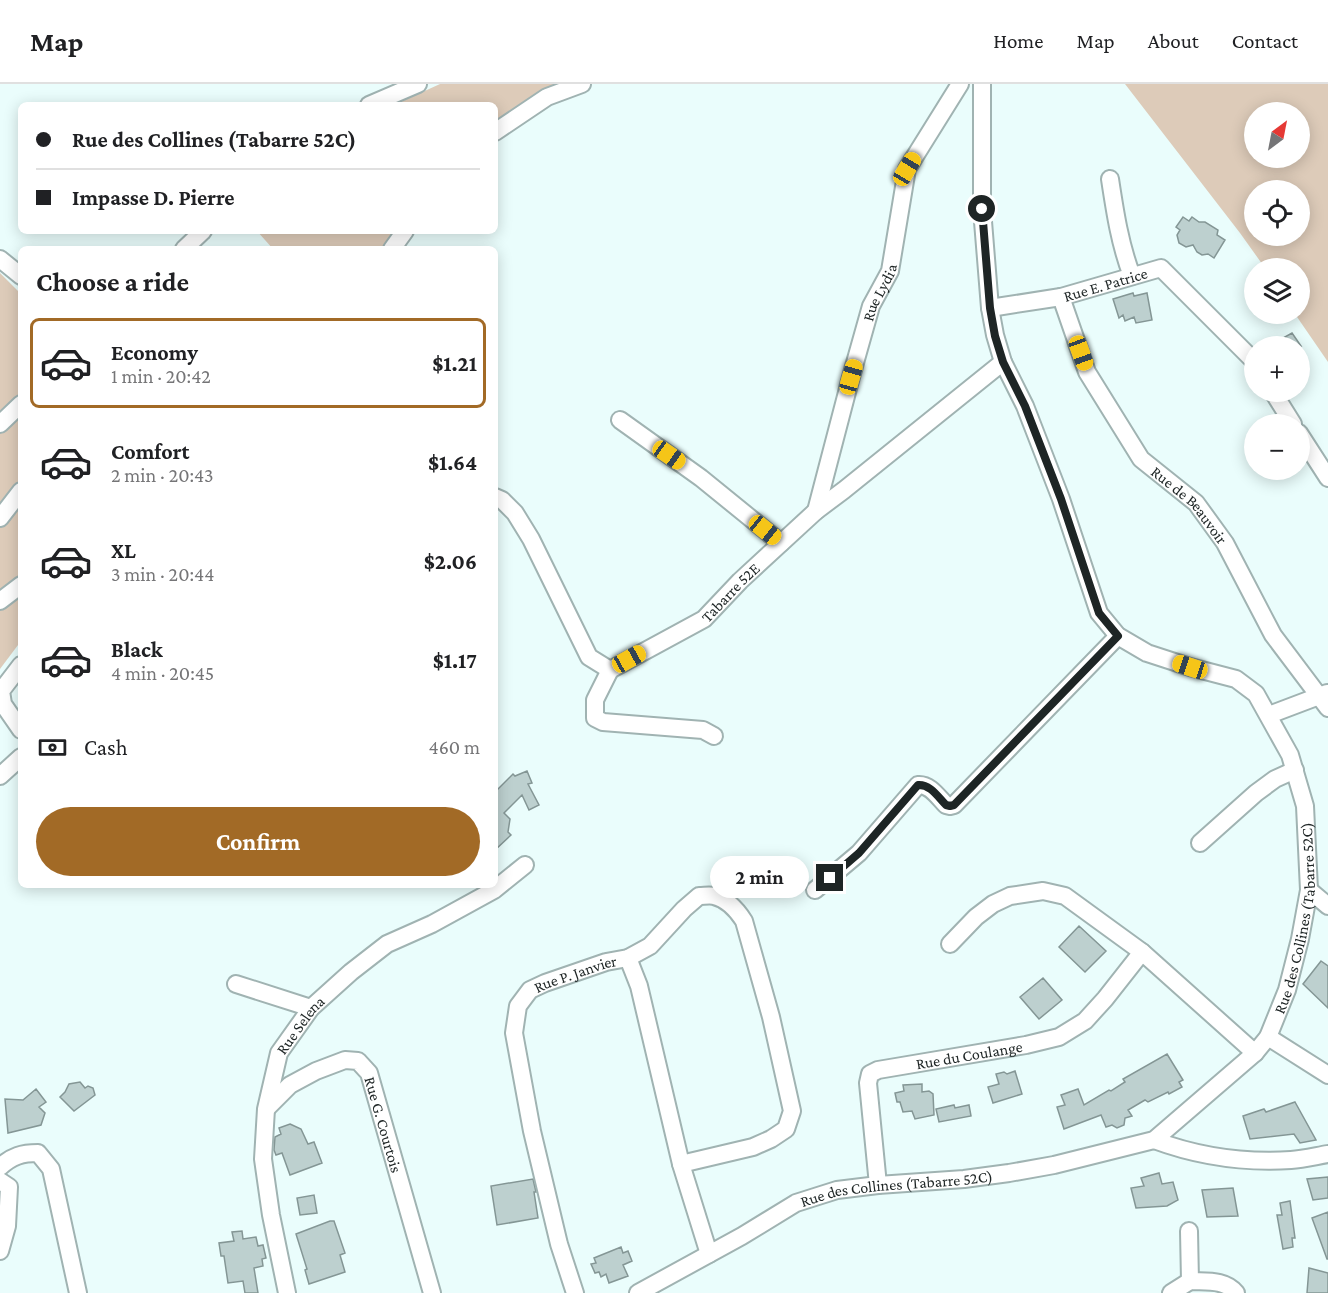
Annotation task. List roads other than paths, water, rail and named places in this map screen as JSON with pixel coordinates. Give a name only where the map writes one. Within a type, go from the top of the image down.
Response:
[{"type":"street","points":[[376,102],[418,84]]},
{"type":"street","points":[[498,130],[547,97],[582,84]]},
{"type":"street","name":"Rue Lydia","points":[[816,511],[871,306],[890,271],[907,169],[960,84]]},
{"type":"street","name":"Rue des Collines (Tabarre 52C)","points":[[638,1293],[796,1203],[837,1190],[1009,1173],[1054,1165],[1154,1140],[1255,1053],[1268,1037],[1287,990],[1309,890],[1305,806],[1290,756],[1256,694],[1236,679],[1147,653],[1118,636],[1099,613],[1061,499],[1025,406],[1003,362],[995,336],[990,308],[982,209],[982,84]]},
{"type":"street","points":[[1110,179],[1120,239],[1132,276]]},
{"type":"street","points":[[187,246],[199,234]]},
{"type":"street","points":[[0,259],[18,274]]},
{"type":"street","name":"Rue E. Patrice","points":[[990,308],[1061,297],[1161,268],[1244,351]]},
{"type":"street","name":"Rue de Beauvoir","points":[[1061,297],[1087,372],[1141,459],[1196,503],[1225,543],[1273,635],[1325,699]]},
{"type":"street","name":"Tabarre 52E","points":[[610,670],[704,619],[740,581],[816,511],[1003,362]]},
{"type":"street","points":[[0,424],[18,407]]},
{"type":"street","points":[[620,420],[701,478],[781,543]]},
{"type":"street","points":[[1310,450],[1328,478]]},
{"type":"street","points":[[0,518],[18,495]]},
{"type":"street","points":[[498,498],[515,513],[531,539],[589,657],[610,670],[595,700],[595,718],[603,722],[703,730],[714,736]]},
{"type":"street","points":[[0,601],[18,587]]},
{"type":"street","points":[[815,890],[859,853],[918,785],[927,786],[946,805],[954,805],[1118,636]]},
{"type":"street","points":[[18,669],[1,691],[3,704],[18,726]]},
{"type":"street","points":[[1269,715],[1325,699]]},
{"type":"street","points":[[0,776],[18,760]]},
{"type":"street","points":[[1200,843],[1256,793],[1275,779],[1294,770]]},
{"type":"street","name":"Rue Selena","points":[[498,887],[525,865]]},
{"type":"street","name":"Rue Selena","points":[[287,1293],[271,1215],[263,1159],[266,1109],[279,1053],[311,1008],[387,944],[432,924],[496,888]]},
{"type":"street","points":[[1309,890],[1328,906]]},
{"type":"street","points":[[950,944],[976,917],[993,904],[1010,896],[1043,891],[1065,896],[1142,951],[1255,1053]]},
{"type":"street","points":[[628,958],[650,946],[699,896],[714,896],[728,903],[744,921],[771,1017],[792,1111],[786,1129],[771,1139],[753,1146],[681,1164]]},
{"type":"street","name":"Rue du Coulange","points":[[878,1185],[868,1083],[870,1074],[878,1070],[1026,1045],[1059,1037],[1085,1021],[1142,951]]},
{"type":"street","name":"Rue P. Janvier","points":[[575,1293],[559,1244],[532,1131],[514,1033],[518,1006],[530,990],[606,962],[628,958],[639,986],[681,1164],[709,1254]]},
{"type":"street","points":[[236,984],[311,1008]]},
{"type":"street","points":[[1268,1037],[1328,1075]]},
{"type":"street","name":"Rue G. Courtois","points":[[266,1109],[290,1085],[315,1071],[345,1060],[357,1061],[369,1073],[432,1293]]},
{"type":"street","points":[[1154,1140],[1178,1149],[1248,1161],[1293,1160],[1328,1154]]},
{"type":"street","points":[[0,1167],[8,1160],[24,1153],[38,1153],[51,1169],[78,1293]]},
{"type":"street","points":[[0,1181],[9,1187],[7,1226],[0,1251]]},
{"type":"street","points":[[1189,1231],[1190,1281]]},
{"type":"street","points":[[1171,1293],[1190,1281],[1221,1283],[1231,1286],[1236,1293]]}]
